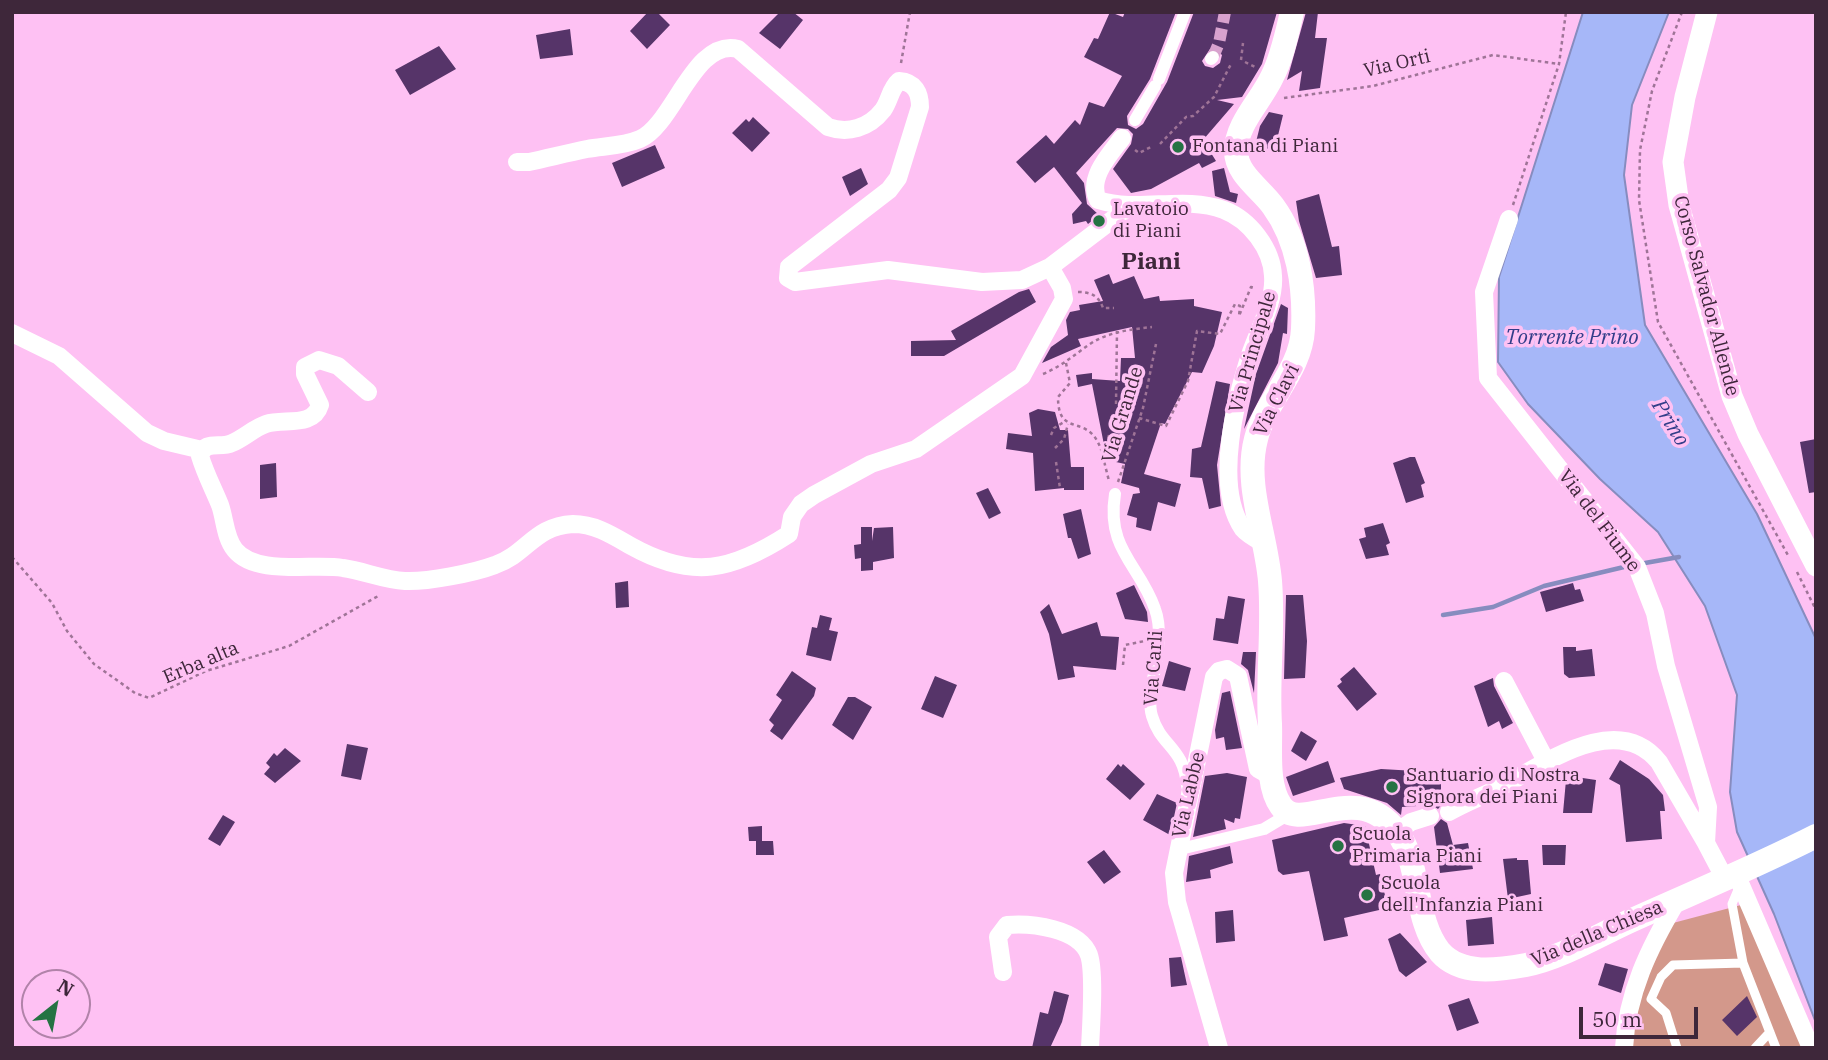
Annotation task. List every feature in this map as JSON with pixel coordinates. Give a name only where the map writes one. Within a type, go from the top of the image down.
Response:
[{"type":"main road","name":"Via Clavi","points":[[1272,777],[1270,583],[1253,483],[1256,438],[1302,346],[1302,287],[1296,254],[1283,223],[1273,206],[1238,166],[1236,152],[1246,120],[1273,75],[1292,12]]},
{"type":"main road","points":[[1272,777],[1280,805],[1289,814],[1305,816],[1344,806],[1359,807],[1379,816],[1397,832]]},
{"type":"main road","name":"Via della Chiesa","points":[[1397,832],[1405,846],[1432,937],[1441,953],[1467,969],[1530,964],[1737,878],[1816,836]]},
{"type":"street","name":"Via Principale","points":[[1185,12],[1157,82],[1104,163],[1094,191],[1098,200],[1129,207],[1182,202],[1225,211],[1244,222],[1267,252],[1273,275],[1270,298],[1240,384],[1231,440],[1229,493],[1244,530],[1265,544]]},
{"type":"street","name":"Corso Salvador Allende","points":[[1707,12],[1685,97],[1674,162],[1679,205],[1732,396],[1748,434],[1816,566]]},
{"type":"street","points":[[517,162],[529,163],[641,139],[661,120],[698,68],[721,47],[738,49],[828,127],[841,131],[852,131],[882,111],[892,87],[899,80],[907,81],[916,88],[920,107],[898,178],[880,197],[789,267],[788,278],[795,282],[888,270],[982,282],[1022,281],[1050,267],[1097,235],[1129,207]]},
{"type":"street","name":"Via del Fiume","points":[[1509,219],[1484,292],[1488,378],[1636,568],[1655,613],[1666,666],[1708,807],[1706,842]]},
{"type":"street","points":[[368,392],[338,366],[318,360],[305,368],[304,374],[320,405],[312,416],[301,421],[267,423],[230,444],[206,446],[202,450],[200,456],[234,549],[243,556],[274,565],[343,568],[405,581],[495,566],[546,529],[574,524],[608,532],[658,561],[674,566],[729,566],[789,534],[792,517],[801,505],[822,490],[871,464],[916,449],[1022,376],[1064,299],[1062,288],[1050,267]]},
{"type":"street","points":[[12,333],[59,356],[147,433],[164,442],[202,450]]},
{"type":"street","name":"Via Carli","points":[[1115,494],[1112,511],[1116,533],[1156,609],[1159,639],[1150,712],[1161,735],[1184,762],[1188,799]]},
{"type":"street","name":"Via Labbe","points":[[1219,1048],[1177,902],[1174,873],[1176,850],[1214,677],[1223,669],[1231,670],[1238,676],[1258,769],[1272,777]]},
{"type":"street","points":[[1504,681],[1546,761]]},
{"type":"street","points":[[1449,812],[1546,761],[1602,741],[1624,740],[1651,751],[1706,842],[1737,878],[1811,1048]]},
{"type":"street","points":[[1176,850],[1264,829],[1289,814]]},
{"type":"street","points":[[1397,832],[1411,822],[1430,816]]},
{"type":"street","name":"Via della Chiesa","points":[[1624,1048],[1625,1025],[1633,993],[1652,943],[1677,901]]},
{"type":"street","points":[[1003,972],[998,937],[1007,925],[1032,925],[1080,942],[1089,957],[1090,1048]]},
{"type":"lane","points":[[1737,878],[1732,904],[1743,963],[1776,1048]]},
{"type":"lane","points":[[1677,1048],[1666,1013],[1651,999],[1661,977],[1673,965],[1743,963]]},
{"type":"lane","points":[[1755,1048],[1770,1032]]},
{"type":"path","points":[[899,80],[910,12]]},
{"type":"path","points":[[1509,219],[1559,64],[1566,12]]},
{"type":"path","points":[[1241,60],[1242,43]]},
{"type":"path","name":"Via Orti","points":[[1276,100],[1373,86],[1493,55],[1559,64]]},
{"type":"path","points":[[1160,144],[1186,117],[1193,117],[1209,103],[1231,64]]},
{"type":"path","points":[[1139,418],[1166,426],[1186,386],[1197,331],[1220,334],[1235,304],[1240,306],[1239,316],[1251,287],[1256,289]]},
{"type":"path","points":[[1064,299],[1081,291],[1100,299],[1103,308],[1114,308]]},
{"type":"path","points":[[1022,376],[1043,374],[1066,363],[1091,343],[1118,332],[1152,327]]},
{"type":"path","points":[[1116,404],[1118,332]]},
{"type":"path","name":"Via Grande","points":[[1115,494],[1139,418],[1156,344]]},
{"type":"path","points":[[1055,448],[1064,439],[1066,423],[1058,397],[1070,383],[1066,363]]},
{"type":"path","points":[[1051,435],[1054,428],[1066,423],[1091,431],[1099,443],[1115,494]]},
{"type":"path","points":[[1102,457],[1109,435]]},
{"type":"path","points":[[1056,463],[1060,488]]},
{"type":"path","name":"Erba alta","points":[[12,557],[45,593],[67,631],[94,664],[135,693],[156,697],[206,671],[289,646],[405,581]]},
{"type":"path","points":[[1123,665],[1125,645],[1159,639]]},
{"type":"shaded area","points":[[1741,905],[1802,1048],[1629,1048],[1635,999],[1673,923]]},
{"type":"water","name":"Torrente Prino","points":[[1583,12],[1669,12],[1632,105],[1624,175],[1645,325],[1757,514],[1816,639],[1816,1023],[1774,914],[1737,832],[1730,792],[1737,695],[1705,606],[1658,532],[1600,479],[1528,404],[1498,362],[1499,277]]},
{"type":"building","points":[[648,12],[657,12],[670,25],[647,49],[630,31]]},
{"type":"building","points":[[780,12],[793,12],[803,20],[780,49],[759,33]]},
{"type":"building","points":[[1110,12],[1123,17],[1125,12],[1176,12],[1150,79],[1127,116],[1128,125],[1136,129],[1143,124],[1167,82],[1194,12],[1277,12],[1262,64],[1242,97],[1217,100],[1234,104],[1203,140],[1216,161],[1202,168],[1199,163],[1151,189],[1131,193],[1113,169],[1131,144],[1133,134],[1128,129],[1117,128],[1076,173],[1084,183],[1087,204],[1099,215],[1088,224],[1086,221],[1073,224],[1072,214],[1082,203],[1054,167],[1035,183],[1016,162],[1046,135],[1054,144],[1075,120],[1080,125],[1089,102],[1104,107],[1122,76],[1084,57],[1094,38],[1098,39]],"holes":[[[1210,49],[1216,49],[1222,55],[1220,63],[1213,68],[1205,66],[1202,61]]]},
{"type":"building","points":[[1306,12],[1318,12],[1315,38],[1327,38],[1320,88],[1299,91],[1302,71],[1287,80]]},
{"type":"building","points":[[570,29],[573,55],[540,59],[536,35]]},
{"type":"building","points":[[439,46],[456,69],[410,95],[395,70]]},
{"type":"building","points":[[1269,112],[1283,115],[1274,152],[1255,146],[1260,126]]},
{"type":"building","points":[[753,117],[770,133],[752,152],[732,133],[746,119],[749,122]]},
{"type":"building","points":[[655,145],[665,168],[622,187],[612,163]]},
{"type":"building","points":[[861,168],[868,184],[850,196],[842,177]]},
{"type":"building","points":[[1224,168],[1230,192],[1238,194],[1236,203],[1215,196],[1212,171]]},
{"type":"building","points":[[1319,194],[1332,247],[1339,246],[1342,275],[1316,278],[1299,221],[1296,201]]},
{"type":"building","points":[[1109,274],[1113,284],[1134,276],[1144,299],[1159,296],[1160,301],[1194,299],[1194,306],[1222,312],[1214,346],[1202,373],[1192,372],[1165,424],[1161,423],[1144,474],[1181,484],[1175,507],[1158,502],[1151,531],[1136,527],[1137,518],[1127,515],[1133,494],[1140,493],[1139,488],[1121,483],[1125,464],[1107,460],[1092,384],[1078,387],[1076,375],[1092,373],[1092,379],[1120,381],[1121,358],[1135,358],[1132,327],[1078,339],[1081,346],[1042,363],[1051,347],[1068,335],[1066,320],[1070,312],[1080,310],[1079,305],[1103,301],[1094,280]]},
{"type":"building","points":[[1029,289],[1036,302],[944,356],[911,356],[911,341],[956,340],[951,331]]},
{"type":"building","points":[[1281,304],[1288,308],[1287,334],[1283,333],[1278,363],[1244,429],[1256,374]]},
{"type":"building","points":[[1216,381],[1230,384],[1217,465],[1221,506],[1209,509],[1202,478],[1190,477],[1192,449],[1201,447]]},
{"type":"building","points":[[1038,409],[1055,412],[1060,430],[1068,430],[1071,467],[1084,467],[1084,490],[1064,488],[1035,491],[1033,453],[1006,449],[1008,433],[1032,436],[1029,413]]},
{"type":"building","points":[[1816,439],[1816,492],[1809,493],[1800,442]]},
{"type":"building","points":[[1415,457],[1425,483],[1421,485],[1424,497],[1406,503],[1393,463]]},
{"type":"building","points":[[276,463],[277,497],[260,499],[260,465]]},
{"type":"building","points":[[988,488],[1001,513],[989,519],[976,493]]},
{"type":"building","points":[[1081,509],[1091,554],[1078,559],[1071,538],[1068,538],[1063,514]]},
{"type":"building","points":[[1383,523],[1390,543],[1386,545],[1389,555],[1366,559],[1359,539],[1366,537],[1364,528]]},
{"type":"building","points":[[861,527],[872,527],[872,541],[874,528],[893,527],[894,558],[873,562],[873,570],[861,571],[861,558],[855,559],[854,545],[861,544]]},
{"type":"building","points":[[628,581],[629,607],[616,608],[615,583]]},
{"type":"building","points":[[1573,583],[1575,590],[1580,589],[1584,601],[1546,612],[1540,592]]},
{"type":"building","points":[[1134,585],[1147,612],[1148,622],[1125,619],[1116,593]]},
{"type":"building","points":[[1286,595],[1303,595],[1307,641],[1305,678],[1284,679]]},
{"type":"building","points":[[1228,596],[1245,599],[1238,644],[1213,640],[1216,618],[1224,619]]},
{"type":"building","points":[[1049,604],[1062,634],[1097,622],[1101,636],[1119,637],[1116,670],[1073,666],[1075,677],[1058,680],[1049,634],[1040,612]]},
{"type":"building","points":[[820,615],[832,618],[829,630],[838,632],[831,661],[806,655],[812,627],[817,628]]},
{"type":"building","points":[[1563,647],[1576,647],[1576,651],[1592,649],[1595,676],[1569,678],[1564,674]]},
{"type":"building","points":[[1243,652],[1256,652],[1254,693],[1248,670],[1241,664]]},
{"type":"building","points":[[1169,661],[1191,668],[1185,691],[1162,686]]},
{"type":"building","points":[[1354,667],[1377,694],[1357,711],[1337,686],[1342,682],[1340,679]]},
{"type":"building","points":[[792,671],[816,688],[814,696],[782,740],[770,731],[774,725],[769,720],[782,700],[776,695]]},
{"type":"building","points":[[935,676],[957,685],[943,718],[921,709]]},
{"type":"building","points":[[1493,678],[1494,686],[1513,723],[1502,729],[1499,721],[1488,727],[1474,686]]},
{"type":"building","points":[[1230,691],[1242,748],[1226,750],[1224,737],[1216,739],[1215,730],[1222,693]]},
{"type":"building","points":[[848,697],[855,697],[872,707],[853,740],[832,725]]},
{"type":"building","points":[[1301,731],[1317,741],[1306,761],[1291,751]]},
{"type":"building","points":[[347,744],[368,748],[361,780],[341,776]]},
{"type":"building","points":[[285,748],[301,761],[275,783],[264,774],[270,767],[266,763],[274,753],[277,756]]},
{"type":"building","points":[[1620,760],[1649,779],[1663,795],[1665,811],[1660,811],[1662,839],[1626,842],[1620,785],[1609,779]]},
{"type":"building","points":[[1328,761],[1335,782],[1293,796],[1286,777]]},
{"type":"building","points":[[1118,764],[1121,767],[1123,764],[1145,784],[1130,800],[1106,779]]},
{"type":"building","name":"Santuario di Nostra Signora dei Piani","points":[[1381,769],[1416,771],[1441,780],[1441,802],[1445,801],[1438,809],[1432,805],[1402,807],[1401,815],[1387,803],[1344,789],[1340,778]]},
{"type":"building","points":[[1227,773],[1247,777],[1240,819],[1235,818],[1234,823],[1224,819],[1226,829],[1193,837],[1205,776]]},
{"type":"building","points":[[1576,777],[1596,780],[1592,813],[1563,813],[1566,780]]},
{"type":"building","points":[[1157,794],[1177,803],[1170,835],[1143,820]]},
{"type":"building","points":[[223,815],[235,822],[220,846],[208,839]]},
{"type":"building","points":[[1441,819],[1447,823],[1453,845],[1468,843],[1473,869],[1440,873],[1434,827]]},
{"type":"building","points":[[1344,823],[1365,826],[1376,875],[1380,874],[1388,908],[1344,918],[1348,936],[1324,941],[1309,871],[1283,875],[1278,871],[1272,840]]},
{"type":"building","points":[[762,826],[762,841],[773,841],[774,855],[756,855],[756,841],[749,841],[748,827]]},
{"type":"building","points":[[1542,845],[1566,845],[1565,865],[1543,865]]},
{"type":"building","points":[[1230,846],[1233,863],[1210,870],[1211,878],[1186,882],[1189,856]]},
{"type":"building","points":[[1104,850],[1121,872],[1104,884],[1087,862]]},
{"type":"building","points":[[1503,859],[1528,860],[1531,894],[1508,899]]},
{"type":"building","points":[[1233,910],[1235,941],[1216,943],[1215,912]]},
{"type":"building","points":[[1492,917],[1494,944],[1468,946],[1466,920]]},
{"type":"building","points":[[1400,933],[1427,962],[1406,977],[1399,971],[1388,939]]},
{"type":"building","points":[[1181,957],[1187,985],[1171,987],[1169,958]]},
{"type":"building","points":[[1605,963],[1628,969],[1621,993],[1598,985]]},
{"type":"building","points":[[1054,991],[1069,995],[1062,1022],[1050,1048],[1032,1048],[1040,1012],[1048,1014]]},
{"type":"building","points":[[1747,996],[1757,1017],[1737,1036],[1722,1020]]},
{"type":"building","points":[[1469,998],[1479,1023],[1457,1031],[1448,1005]]},
{"type":"waterway","points":[[1645,563],[1679,557]]},
{"type":"waterway","points":[[1443,615],[1493,607],[1544,586],[1624,567]]},
{"type":"tunnel","points":[[1213,57],[1219,43],[1225,12]]},
{"type":"place","name":"Fontana di Piani","points":[[1178,147]]},
{"type":"place","name":"Lavatoio di Piani","points":[[1099,221]]},
{"type":"place","name":"Santuario di Nostra Signora dei Piani","points":[[1392,787]]},
{"type":"place","name":"Scuola Primaria Piani","points":[[1338,846]]},
{"type":"place","name":"Scuola dell'Infanzia Piani","points":[[1367,895]]},
{"type":"district","name":"Piani","points":[[1151,262]]},
{"type":"water label","name":"Prino","points":[[1670,423]]}]
